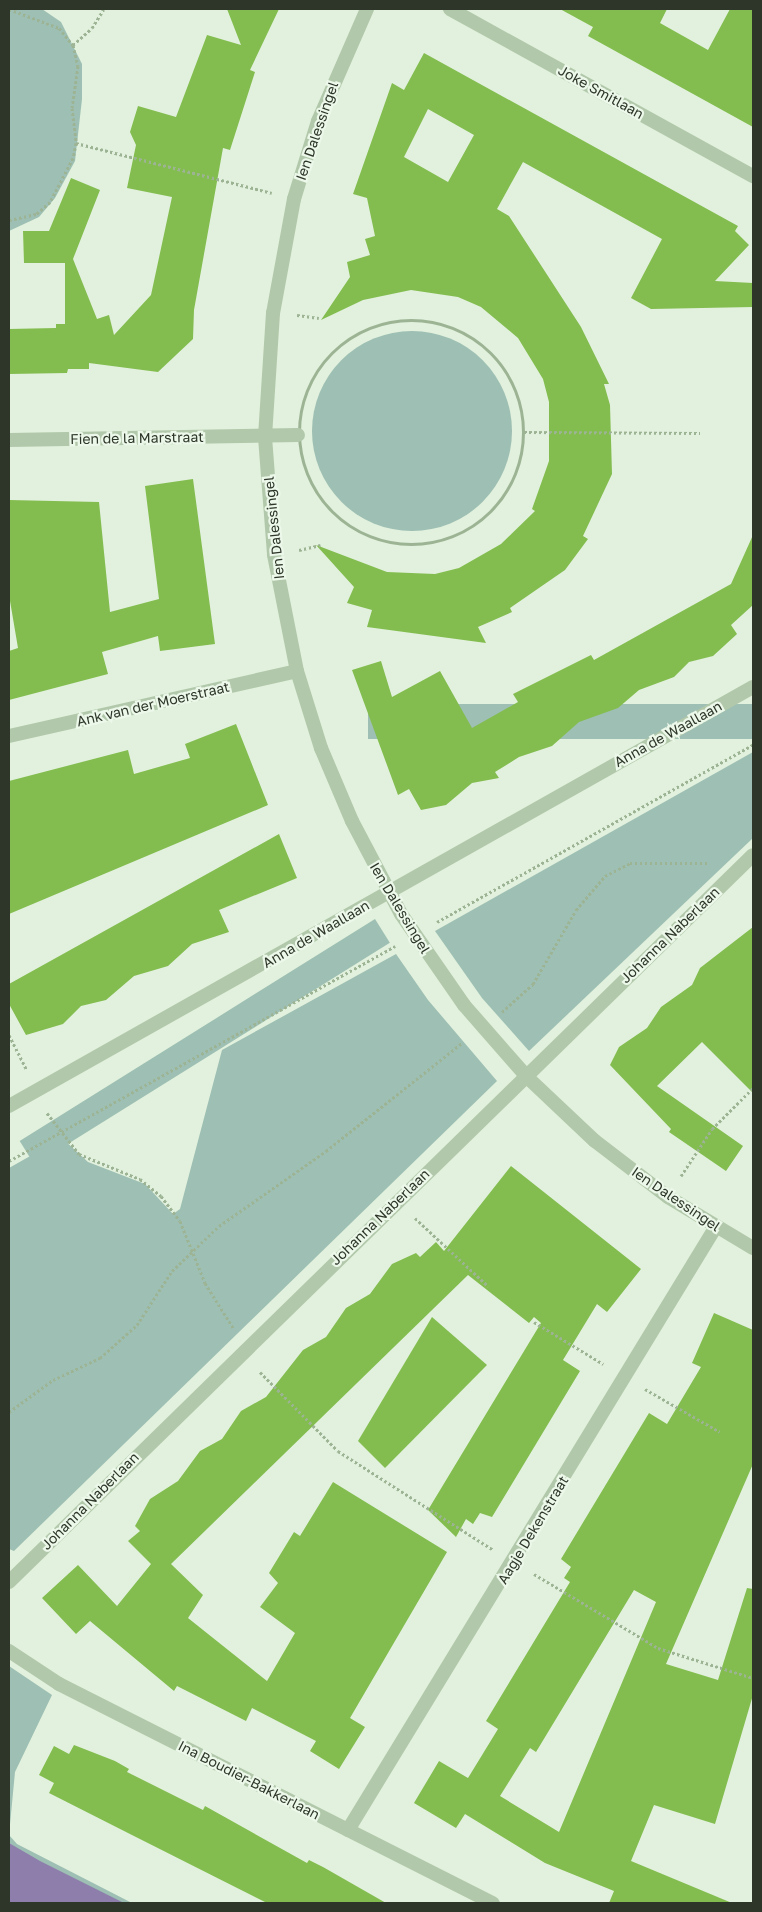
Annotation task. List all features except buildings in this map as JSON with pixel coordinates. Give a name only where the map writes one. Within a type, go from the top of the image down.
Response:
[{"type":"street","name":"Ien Dalessingel","points":[[367,9],[318,121],[294,199],[273,313],[265,437],[274,555],[297,672],[321,748],[389,892],[414,935],[482,1027],[527,1077],[595,1141],[715,1228],[753,1248]]},
{"type":"street","name":"Joke Smitlaan","points":[[450,9],[753,176]]},
{"type":"street","points":[[265,437],[298,435]]},
{"type":"street","name":"Fien de la Marstraat","points":[[9,440],[265,437]]},
{"type":"street","name":"Ank van der Moerstraat","points":[[9,736],[297,672]]},
{"type":"street","name":"Anna de Waallaan","points":[[9,1106],[753,687]]},
{"type":"street","name":"Johanna Naberlaan","points":[[9,1582],[242,1349],[527,1077],[751,857]]},
{"type":"street","name":"Aagje Dekenstraat","points":[[348,1830],[514,1562],[715,1228]]},
{"type":"street","name":"Ina Boudier-Bakkerlaan","points":[[9,1651],[60,1684],[493,1903]]},
{"type":"path","points":[[9,9],[43,18],[73,45],[78,66],[72,108],[76,143],[50,202],[36,214],[9,220]]},
{"type":"path","points":[[73,45],[92,28],[104,9]]},
{"type":"path","points":[[76,143],[294,199]]},
{"type":"path","points":[[417,319],[470,336],[491,353],[519,401],[524,432],[514,474],[488,513],[469,528],[424,543],[378,539],[336,516],[308,478],[298,435],[300,409],[312,376],[340,344],[364,329],[417,319]]},
{"type":"path","points":[[524,432],[700,433]]},
{"type":"path","points":[[9,1161],[753,745]]},
{"type":"path","points":[[9,1412],[53,1380],[100,1358],[137,1325],[172,1271],[243,1205],[326,1151],[533,984],[576,910],[611,872],[630,863],[684,867],[751,857]]},
{"type":"path","points":[[9,1035],[61,1132],[92,1162],[151,1186],[174,1213],[194,1250],[216,1306],[242,1349],[338,1451],[514,1562],[658,1648],[753,1678]]},
{"type":"path","points":[[692,1159],[712,1129],[753,1088]]},
{"type":"path","points":[[397,1201],[488,1286]]},
{"type":"shaded area","points":[[9,9],[42,9],[61,22],[82,64],[82,99],[75,161],[55,198],[39,217],[9,231]]},
{"type":"shaded area","points":[[402,331],[422,331],[450,338],[468,348],[483,360],[495,375],[505,393],[512,421],[512,441],[505,469],[495,487],[483,502],[468,514],[450,524],[422,531],[402,531],[374,524],[356,514],[335,495],[319,469],[316,460],[312,441],[312,421],[319,393],[329,375],[348,354],[374,338],[383,335]]},
{"type":"shaded area","points":[[368,704],[753,704],[753,739],[368,739]]},
{"type":"shaded area","points":[[753,752],[753,838],[529,1051],[482,998],[435,931]]},
{"type":"shaded area","points":[[375,919],[390,943],[35,1165],[20,1141]]},
{"type":"shaded area","points":[[396,954],[428,1000],[497,1081],[14,1551],[9,1549],[9,1168],[62,1138],[88,1162],[145,1184],[173,1214],[180,1209],[222,1050]]},
{"type":"shaded area","points":[[9,1666],[52,1695],[15,1772],[9,1835]]},
{"type":"shaded area","points":[[9,1835],[17,1844],[132,1903],[9,1903]]},
{"type":"shaded area","points":[[9,1843],[40,1861],[124,1903],[9,1903]]}]
